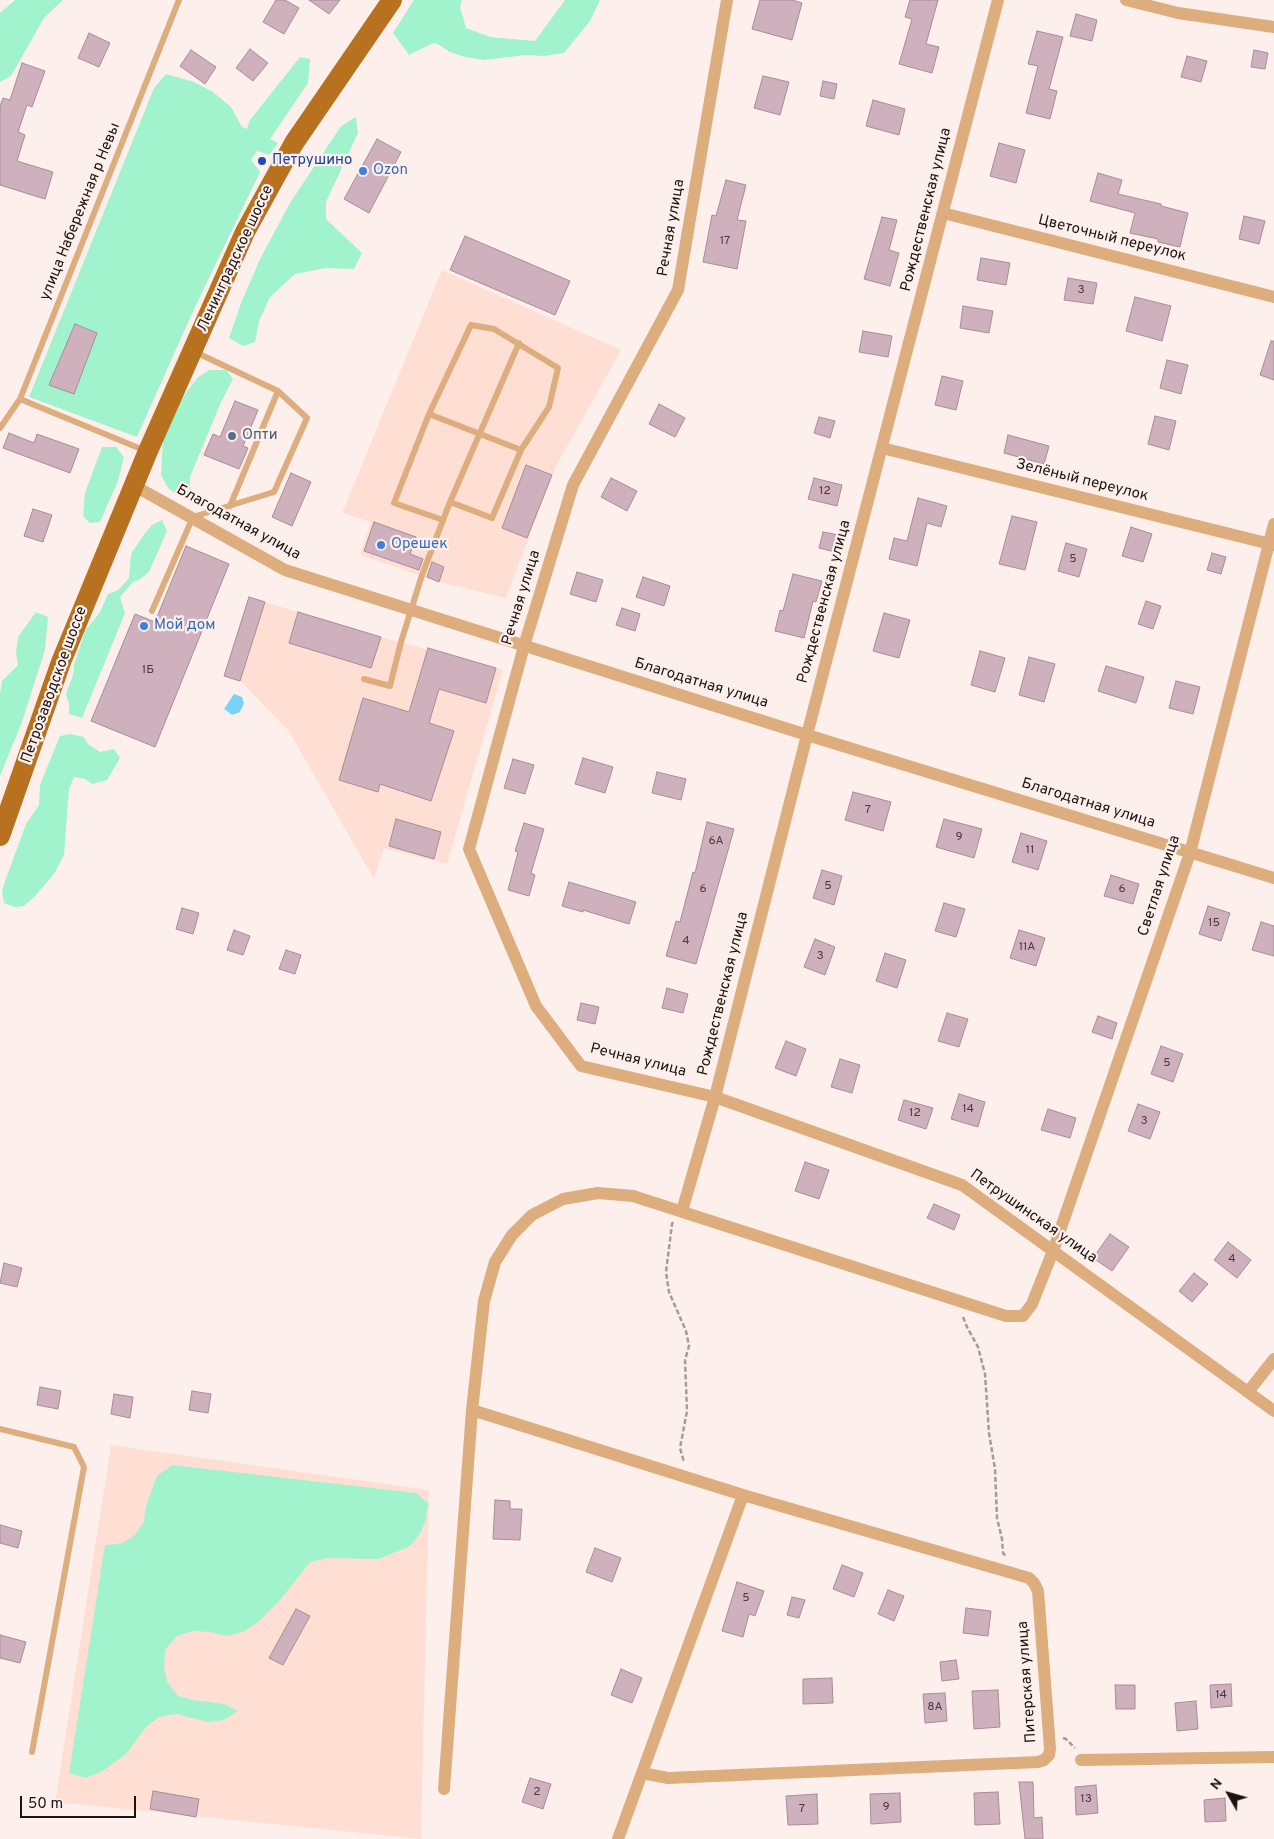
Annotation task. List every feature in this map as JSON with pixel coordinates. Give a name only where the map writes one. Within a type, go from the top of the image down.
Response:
[{"type":"main road","name":"Ленинградское шоссе","points":[[113,536],[133,485],[245,232],[294,143],[392,0]]},
{"type":"main road","name":"Петрозаводское шоссе","points":[[0,836],[61,662],[113,536]]},
{"type":"street","name":"Речная улица","points":[[715,1096],[581,1066],[536,1006],[469,849],[524,646],[573,485],[678,290],[728,0]]},
{"type":"street","name":"Рождественская улица","points":[[682,1211],[715,1096],[998,0]]},
{"type":"street","points":[[1126,0],[1178,13],[1274,27]]},
{"type":"street","name":"Цветочный переулок","points":[[943,213],[1274,297]]},
{"type":"street","name":"Зелёный переулок","points":[[882,448],[1271,544]]},
{"type":"street","name":"Благодатная улица","points":[[133,485],[285,570],[807,735],[1274,878]]},
{"type":"street","name":"Светлая улица","points":[[969,1304],[1006,1316],[1023,1316],[1032,1304],[1053,1251],[1190,853],[1271,544],[1274,524]]},
{"type":"street","name":"Петрушинская улица","points":[[715,1096],[962,1185],[1274,1411]]},
{"type":"street","points":[[444,1789],[472,1410],[484,1301],[495,1262],[512,1235],[532,1215],[563,1199],[598,1193],[633,1196],[969,1304]]},
{"type":"street","points":[[1248,1392],[1274,1359]]},
{"type":"street","name":"Питерская улица","points":[[472,1410],[742,1495],[1006,1570],[1029,1578],[1038,1591],[1050,1748],[1049,1755],[1044,1760],[1038,1762],[668,1778],[642,1773]]},
{"type":"street","points":[[618,1839],[742,1495]]},
{"type":"street","points":[[1081,1760],[1274,1757]]},
{"type":"lane","name":"улица Набережная р Невы","points":[[0,428],[20,399],[178,0]]},
{"type":"lane","points":[[443,520],[394,503],[430,414],[471,325],[494,329],[558,368],[549,407],[521,450],[492,518],[450,502]]},
{"type":"lane","points":[[364,679],[390,686],[422,575],[450,502],[519,343]]},
{"type":"lane","points":[[152,611],[193,517],[274,492],[307,418],[278,392],[193,351]]},
{"type":"lane","points":[[230,506],[278,392]]},
{"type":"lane","points":[[20,399],[148,451]]},
{"type":"lane","points":[[430,414],[521,450]]},
{"type":"lane","points":[[0,1430],[74,1446],[84,1467],[32,1752]]},
{"type":"path","points":[[682,1211],[672,1224],[666,1272],[669,1292],[686,1331],[689,1346],[685,1360],[688,1411],[680,1448],[688,1478]]},
{"type":"path","points":[[969,1304],[963,1317],[978,1347],[985,1374],[995,1469],[997,1518],[1003,1553],[1008,1558],[1006,1570]]},
{"type":"path","points":[[1049,1734],[1066,1739],[1074,1746],[1081,1760]]},
{"type":"shaded area","points":[[442,270],[621,350],[556,466],[506,598],[439,582],[360,555],[371,522],[342,513]]},
{"type":"shaded area","points":[[265,602],[381,637],[503,670],[447,864],[384,848],[374,879],[288,730],[240,681]]},
{"type":"shaded area","points":[[111,1445],[429,1490],[421,1839],[55,1802]]},
{"type":"green space","points":[[15,0],[63,0],[44,18],[11,76],[0,82],[0,13]]},
{"type":"green space","points":[[414,0],[462,0],[460,7],[466,28],[490,37],[535,41],[565,0],[600,0],[590,21],[564,53],[484,60],[450,52],[436,43],[409,55],[393,33]]},
{"type":"green space","points":[[300,57],[310,59],[308,83],[270,139],[278,143],[269,155],[257,151],[251,160],[260,172],[194,309],[137,437],[29,397],[154,88],[166,74],[194,82],[213,92],[231,107],[242,127],[247,129],[250,120]]},
{"type":"green space","points":[[356,117],[358,133],[326,202],[326,219],[362,253],[354,269],[326,268],[295,274],[270,297],[259,321],[255,342],[243,346],[229,338],[241,303],[260,259],[290,203],[341,126]]},
{"type":"green space","points":[[209,370],[226,370],[233,379],[221,402],[190,477],[192,492],[188,498],[179,496],[168,488],[161,475],[163,437],[174,411],[188,390],[197,378]]},
{"type":"green space","points":[[102,447],[116,447],[124,457],[118,481],[100,522],[90,523],[83,516],[85,493]]},
{"type":"green space","points":[[162,520],[167,531],[149,572],[133,582],[120,597],[125,613],[82,718],[69,714],[66,694],[85,631],[100,612],[108,594],[118,590],[129,578],[131,554],[145,533],[152,525]]},
{"type":"green space","points":[[36,612],[48,617],[45,650],[22,722],[0,776],[0,694],[2,681],[18,665],[16,653],[18,637]]},
{"type":"green space","points":[[70,734],[84,737],[88,744],[100,752],[114,749],[120,758],[107,780],[92,784],[85,779],[74,777],[69,789],[64,855],[54,874],[35,896],[24,906],[15,907],[4,903],[2,892],[5,881],[26,824],[39,805],[40,785],[60,736]]},
{"type":"green space","points":[[172,1465],[416,1493],[428,1503],[426,1519],[420,1534],[410,1546],[379,1559],[327,1558],[310,1562],[280,1600],[257,1623],[243,1632],[227,1636],[193,1631],[177,1636],[165,1650],[164,1667],[167,1682],[178,1696],[224,1704],[238,1711],[224,1720],[208,1722],[176,1714],[159,1717],[146,1727],[126,1754],[101,1772],[85,1778],[69,1773],[105,1545],[121,1544],[134,1536],[144,1522],[146,1506],[157,1476]]},
{"type":"water","points":[[234,694],[242,697],[244,703],[240,712],[232,715],[224,709]]},
{"type":"building","points":[[276,0],[285,0],[299,8],[284,34],[263,22]]},
{"type":"building","points":[[309,0],[340,0],[329,14]]},
{"type":"building","points":[[760,0],[792,0],[802,3],[792,40],[752,29]]},
{"type":"building","points":[[910,0],[938,0],[926,44],[939,47],[932,73],[899,64],[912,19],[905,17]]},
{"type":"building","points":[[1076,14],[1097,20],[1092,41],[1070,36]]},
{"type":"building","points":[[1037,31],[1063,37],[1049,89],[1057,91],[1050,119],[1026,113],[1038,66],[1028,64]]},
{"type":"building","points":[[89,33],[110,43],[99,67],[78,58]]},
{"type":"building","points":[[250,49],[268,63],[253,81],[236,68]]},
{"type":"building","points":[[191,50],[216,67],[205,84],[180,66]]},
{"type":"building","points":[[1254,50],[1268,53],[1265,69],[1251,67]]},
{"type":"building","points":[[1187,56],[1207,61],[1201,82],[1181,77]]},
{"type":"building","points":[[22,63],[45,71],[32,107],[27,105],[18,132],[25,135],[17,161],[53,172],[45,199],[0,185],[0,106],[3,98],[10,100]]},
{"type":"building","points":[[763,76],[789,82],[780,115],[754,108]]},
{"type":"building","points":[[823,81],[837,84],[834,99],[820,96]]},
{"type":"building","points":[[873,100],[905,109],[899,135],[866,126]]},
{"type":"building","points":[[377,139],[401,152],[369,213],[344,199]]},
{"type":"building","points":[[999,143],[1025,150],[1016,183],[990,176]]},
{"type":"building","points":[[1098,173],[1122,180],[1118,194],[1161,204],[1161,206],[1188,213],[1180,247],[1158,242],[1158,239],[1130,233],[1135,213],[1090,201]]},
{"type":"building","points":[[726,180],[746,185],[737,220],[746,221],[737,269],[703,262],[712,215],[716,216]]},
{"type":"building","points":[[1244,216],[1265,221],[1259,244],[1239,239]]},
{"type":"building","points":[[882,217],[897,220],[889,250],[899,253],[890,286],[864,279]]},
{"type":"building","points":[[465,236],[570,281],[555,315],[450,270]]},
{"type":"building","points":[[981,258],[1010,263],[1006,285],[977,280]]},
{"type":"building","points":[[1068,278],[1097,283],[1093,304],[1064,300]]},
{"type":"building","points":[[1135,297],[1171,306],[1162,341],[1126,331]]},
{"type":"building","points":[[963,306],[993,311],[989,333],[960,328]]},
{"type":"building","points":[[75,324],[97,333],[74,394],[49,385]]},
{"type":"building","points":[[863,331],[892,336],[888,357],[859,352]]},
{"type":"building","points":[[1271,341],[1274,341],[1274,380],[1260,375]]},
{"type":"building","points":[[1167,360],[1188,365],[1181,394],[1160,388]]},
{"type":"building","points":[[942,376],[963,381],[956,410],[935,405]]},
{"type":"building","name":"Опти","points":[[235,401],[258,410],[243,446],[248,448],[239,469],[204,455],[213,434],[220,437]]},
{"type":"building","points":[[659,404],[685,418],[675,437],[649,424]]},
{"type":"building","points":[[1155,416],[1176,421],[1169,450],[1148,444]]},
{"type":"building","points":[[819,417],[835,421],[830,438],[814,433]]},
{"type":"building","points":[[9,433],[34,443],[37,434],[79,449],[70,473],[3,448]]},
{"type":"building","points":[[1008,435],[1049,446],[1044,464],[1004,453]]},
{"type":"building","points":[[526,465],[552,475],[527,538],[502,528]]},
{"type":"building","points":[[291,473],[311,482],[292,526],[272,517]]},
{"type":"building","points":[[611,478],[637,491],[627,511],[601,497]]},
{"type":"building","points":[[814,478],[842,485],[837,506],[808,499]]},
{"type":"building","points":[[918,498],[947,506],[941,527],[927,523],[917,566],[889,559],[894,538],[907,541]]},
{"type":"building","points":[[33,509],[52,515],[43,542],[24,536]]},
{"type":"building","points":[[1012,516],[1037,522],[1025,570],[999,564]]},
{"type":"building","points":[[374,522],[416,537],[410,554],[423,559],[419,570],[364,551]]},
{"type":"building","points":[[1131,527],[1152,534],[1143,562],[1122,556]]},
{"type":"building","points":[[823,532],[839,535],[835,552],[819,548]]},
{"type":"building","points":[[1066,543],[1087,549],[1079,577],[1058,571]]},
{"type":"building","points":[[186,546],[229,564],[155,747],[91,721],[135,614],[155,622]]},
{"type":"building","points":[[1212,553],[1226,557],[1221,574],[1207,570]]},
{"type":"building","points":[[432,562],[444,567],[439,582],[427,577]]},
{"type":"building","points":[[577,572],[603,580],[596,602],[570,594]]},
{"type":"building","points":[[793,574],[822,581],[816,602],[813,601],[804,638],[775,631],[780,610],[783,611]]},
{"type":"building","points":[[643,577],[670,586],[664,606],[636,597]]},
{"type":"building","points":[[249,597],[265,602],[240,681],[224,676]]},
{"type":"building","points":[[1146,601],[1161,606],[1153,629],[1138,624]]},
{"type":"building","points":[[622,608],[640,614],[635,631],[616,625]]},
{"type":"building","points":[[298,612],[381,637],[371,668],[289,643]]},
{"type":"building","points":[[884,613],[910,620],[899,658],[873,651]]},
{"type":"building","points":[[428,648],[496,668],[486,703],[439,689],[429,723],[454,731],[431,801],[380,784],[378,792],[339,780],[363,698],[409,712]]},
{"type":"building","points":[[980,651],[1005,658],[995,692],[971,685]]},
{"type":"building","points":[[1029,657],[1055,664],[1044,702],[1019,695]]},
{"type":"building","points":[[1106,666],[1144,677],[1136,703],[1098,691]]},
{"type":"building","points":[[1176,681],[1200,687],[1193,714],[1169,708]]},
{"type":"building","points":[[583,758],[613,767],[605,793],[575,784]]},
{"type":"building","points":[[513,759],[534,765],[525,794],[504,788]]},
{"type":"building","points":[[657,772],[686,779],[681,800],[652,793]]},
{"type":"building","points":[[853,792],[891,802],[883,831],[845,820]]},
{"type":"building","points":[[396,819],[441,832],[434,859],[389,846]]},
{"type":"building","points":[[944,819],[982,829],[974,858],[936,847]]},
{"type":"building","points":[[707,822],[734,829],[696,964],[666,956],[676,921],[680,922],[693,872],[695,873]]},
{"type":"building","points":[[524,823],[544,829],[531,873],[535,875],[529,896],[508,890],[518,852],[515,851]]},
{"type":"building","points":[[1021,833],[1047,841],[1038,870],[1012,862]]},
{"type":"building","points":[[822,870],[842,876],[834,905],[813,898]]},
{"type":"building","points":[[1111,875],[1139,884],[1133,904],[1104,896]]},
{"type":"building","points":[[569,882],[636,902],[629,924],[583,910],[583,912],[562,906]]},
{"type":"building","points":[[944,903],[965,909],[956,937],[935,931]]},
{"type":"building","points":[[1208,906],[1230,913],[1221,941],[1199,934]]},
{"type":"building","points":[[182,908],[199,913],[193,934],[176,929]]},
{"type":"building","points":[[1261,922],[1274,926],[1274,956],[1252,950]]},
{"type":"building","points":[[234,930],[250,936],[243,955],[227,950]]},
{"type":"building","points":[[1019,930],[1045,938],[1036,966],[1010,958]]},
{"type":"building","points":[[815,939],[835,947],[825,975],[804,967]]},
{"type":"building","points":[[286,950],[301,955],[295,974],[279,969]]},
{"type":"building","points":[[885,953],[906,960],[897,988],[876,981]]},
{"type":"building","points":[[667,988],[688,994],[683,1013],[662,1008]]},
{"type":"building","points":[[581,1003],[599,1007],[595,1024],[577,1020]]},
{"type":"building","points":[[947,1013],[968,1019],[959,1047],[938,1041]]},
{"type":"building","points":[[1098,1016],[1117,1023],[1112,1039],[1092,1032]]},
{"type":"building","points":[[786,1041],[806,1049],[796,1076],[775,1068]]},
{"type":"building","points":[[1161,1046],[1183,1054],[1173,1082],[1151,1074]]},
{"type":"building","points":[[840,1059],[860,1065],[852,1093],[831,1087]]},
{"type":"building","points":[[959,1094],[985,1102],[978,1127],[951,1119]]},
{"type":"building","points":[[904,1100],[933,1108],[926,1129],[898,1120]]},
{"type":"building","points":[[1138,1104],[1160,1112],[1150,1139],[1128,1131]]},
{"type":"building","points":[[1048,1109],[1076,1118],[1070,1138],[1041,1130]]},
{"type":"building","points":[[805,1162],[829,1170],[819,1199],[795,1191]]},
{"type":"building","points":[[934,1204],[960,1215],[954,1230],[927,1218]]},
{"type":"building","points":[[1110,1234],[1129,1247],[1112,1271],[1093,1258]]},
{"type":"building","points":[[1228,1242],[1251,1260],[1237,1278],[1214,1260]]},
{"type":"building","points":[[4,1263],[22,1268],[17,1287],[0,1283]]},
{"type":"building","points":[[1194,1273],[1208,1284],[1192,1302],[1179,1291]]},
{"type":"building","points":[[40,1387],[61,1391],[58,1409],[37,1405]]},
{"type":"building","points":[[192,1391],[211,1394],[208,1413],[189,1410]]},
{"type":"building","points":[[114,1394],[133,1397],[130,1418],[111,1414]]},
{"type":"building","points":[[495,1500],[510,1501],[510,1509],[522,1509],[520,1540],[493,1539]]},
{"type":"building","points":[[0,1525],[22,1531],[18,1548],[0,1543]]},
{"type":"building","points":[[595,1548],[621,1558],[612,1582],[586,1572]]},
{"type":"building","points":[[842,1565],[863,1573],[854,1597],[833,1589]]},
{"type":"building","points":[[737,1582],[764,1591],[755,1616],[749,1614],[743,1637],[722,1631]]},
{"type":"building","points":[[888,1590],[904,1596],[894,1621],[878,1614]]},
{"type":"building","points":[[792,1597],[805,1600],[799,1618],[787,1615]]},
{"type":"building","points":[[966,1608],[991,1611],[988,1636],[963,1633]]},
{"type":"building","points":[[296,1609],[310,1616],[283,1665],[269,1658]]},
{"type":"building","points":[[0,1635],[26,1642],[20,1663],[0,1658]]},
{"type":"building","points":[[956,1660],[959,1679],[942,1681],[940,1662]]},
{"type":"building","points":[[621,1669],[642,1678],[632,1703],[611,1695]]},
{"type":"building","points":[[832,1678],[833,1703],[803,1704],[803,1679]]},
{"type":"building","points":[[1231,1684],[1232,1706],[1211,1708],[1210,1685]]},
{"type":"building","points":[[1115,1685],[1135,1685],[1135,1709],[1116,1709]]},
{"type":"building","points":[[998,1690],[1000,1727],[974,1729],[972,1691]]},
{"type":"building","points":[[945,1693],[947,1721],[925,1723],[923,1694]]},
{"type":"building","points":[[1196,1701],[1198,1729],[1177,1731],[1175,1703]]},
{"type":"building","points":[[530,1778],[551,1784],[543,1809],[522,1802]]},
{"type":"building","points":[[1019,1782],[1033,1782],[1034,1818],[1042,1817],[1043,1839],[1025,1839]]},
{"type":"building","points":[[1096,1785],[1098,1813],[1076,1815],[1075,1787]]},
{"type":"building","points":[[153,1791],[199,1799],[196,1817],[150,1809]]},
{"type":"building","points":[[998,1792],[1000,1824],[975,1825],[974,1793]]},
{"type":"building","points":[[900,1793],[901,1822],[871,1824],[870,1794]]},
{"type":"building","points":[[817,1794],[818,1824],[788,1825],[786,1796]]},
{"type":"building","points":[[1225,1798],[1226,1821],[1205,1822],[1204,1800]]},
{"type":"place","name":"Петрушино","points":[[262,161]]},
{"type":"place","name":"Ozon","points":[[363,171]]},
{"type":"place","name":"Опти","points":[[232,436]]},
{"type":"place","name":"Орешек","points":[[381,545]]},
{"type":"place","name":"Мой дом","points":[[144,626]]}]
